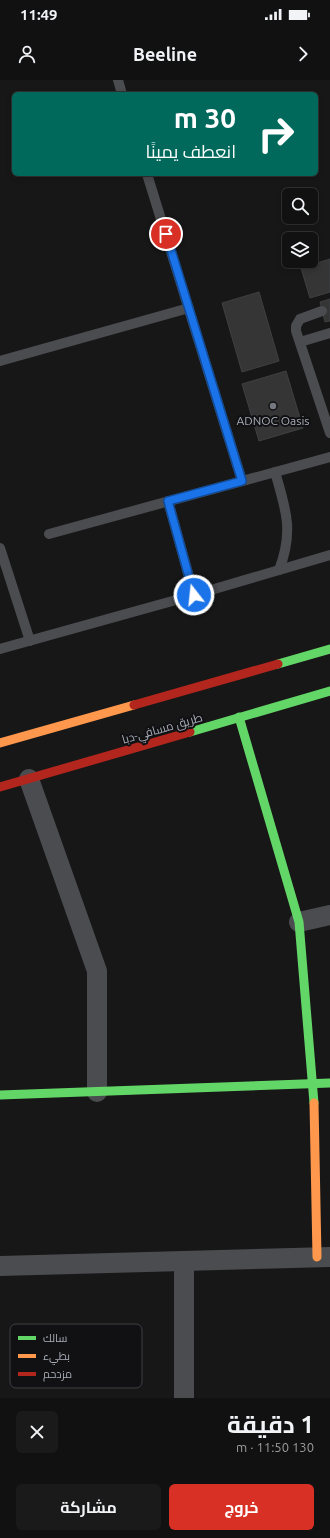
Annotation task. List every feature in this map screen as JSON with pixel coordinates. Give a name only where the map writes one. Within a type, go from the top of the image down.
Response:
[{"type":"main road","points":[[0,743],[330,649]]},
{"type":"main road","name":"طريق مسافي-دبا","points":[[0,787],[330,691]]},
{"type":"main road","points":[[239,717],[299,922],[314,1085],[324,1257]]},
{"type":"main road","points":[[0,1095],[314,1085],[330,1083]]},
{"type":"street","points":[[29,779],[97,971],[97,1092]]},
{"type":"street","points":[[299,922],[330,915]]},
{"type":"street","points":[[0,1266],[324,1257]]},
{"type":"street","points":[[184,1262],[184,1398]]},
{"type":"lane","points":[[118,80],[121,92]]},
{"type":"lane","points":[[148,176],[242,481]]},
{"type":"lane","points":[[0,361],[189,308]]},
{"type":"lane","points":[[322,311],[303,317],[298,322],[296,331],[330,433]]},
{"type":"lane","points":[[300,342],[330,333]]},
{"type":"lane","points":[[49,534],[330,457]]},
{"type":"lane","points":[[275,472],[288,522],[288,538],[285,554],[279,570]]},
{"type":"lane","points":[[168,501],[194,595]]},
{"type":"lane","points":[[0,548],[30,641]]},
{"type":"lane","points":[[0,649],[194,595],[330,555]]},
{"type":"building","points":[[330,259],[330,292],[310,298],[301,268],[318,268],[318,263]]},
{"type":"building","points":[[259,292],[279,361],[242,372],[222,303]]},
{"type":"building","points":[[330,299],[330,321],[325,322],[320,302]]},
{"type":"building","name":"ADNOC Oasis","points":[[286,371],[303,428],[259,441],[242,384]]},
{"type":"traffic: fast","points":[[278,664],[330,649]]},
{"type":"traffic: fast","points":[[190,732],[330,691]]},
{"type":"traffic: fast","points":[[239,717],[299,922],[314,1103]]},
{"type":"traffic: fast","points":[[0,1095],[330,1083]]},
{"type":"traffic: slow","points":[[0,743],[134,705]]},
{"type":"traffic: slow","points":[[314,1103],[317,1257]]},
{"type":"traffic: jam","points":[[134,705],[278,664]]},
{"type":"traffic: jam","points":[[0,787],[190,732]]},
{"type":"place","name":"ADNOC Oasis","points":[[273,406]]},
{"type":"route","points":[[166,234],[242,481],[168,501],[194,595]]}]
